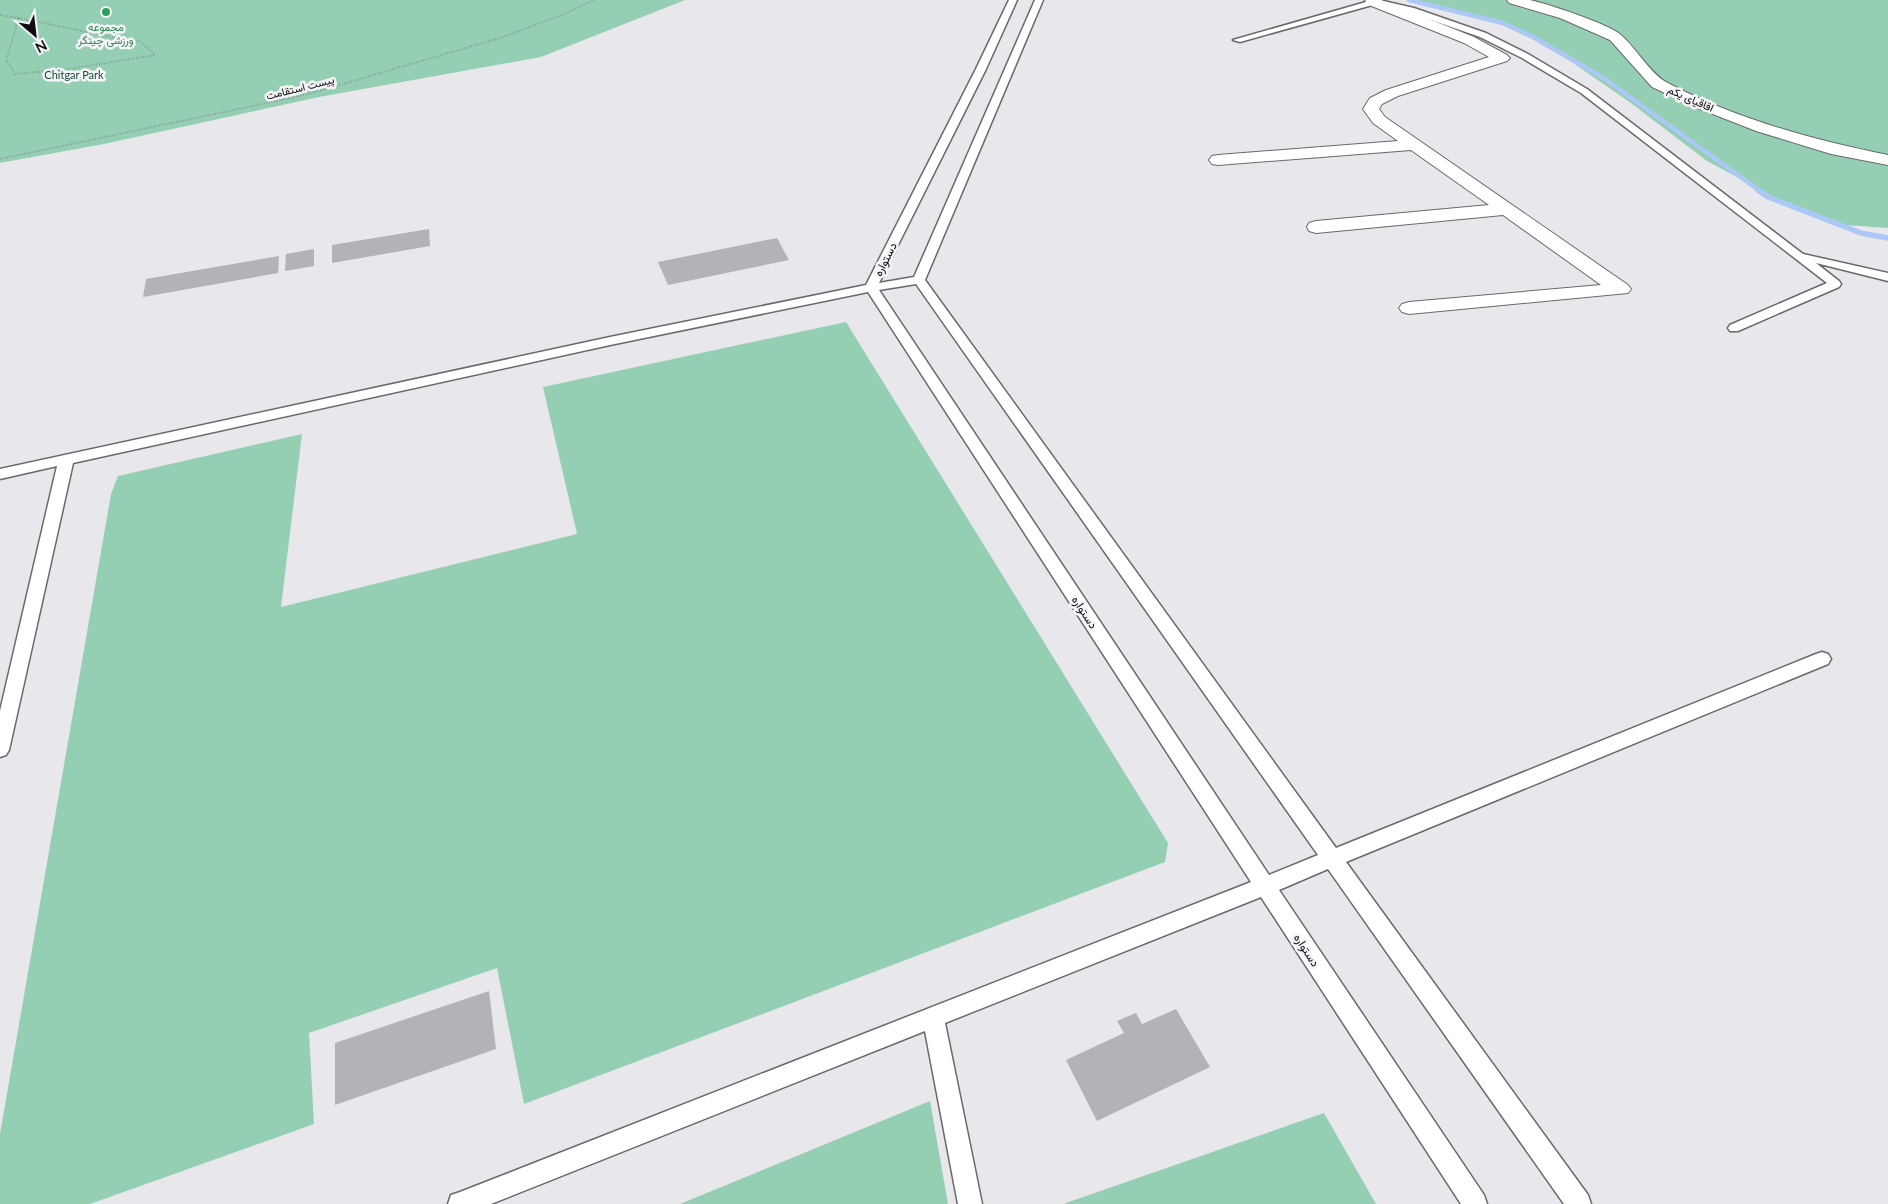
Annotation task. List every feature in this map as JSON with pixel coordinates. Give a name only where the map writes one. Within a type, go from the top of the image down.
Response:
[{"type":"street","name":"اقاقیای یکم","points":[[1514,0],[1565,15],[1615,37],[1658,84],[1706,106],[1762,127],[1837,150],[1888,160]]},
{"type":"street","points":[[1371,1],[1469,40],[1502,58],[1392,93],[1376,101],[1371,109],[1379,120],[1621,290],[1409,308]]},
{"type":"street","points":[[1218,160],[1414,145]]},
{"type":"street","points":[[1316,227],[1508,210]]},
{"type":"lane","name":"دستواره","points":[[1013,0],[981,69],[871,288],[1475,1204]]},
{"type":"lane","points":[[919,280],[1039,0]]},
{"type":"lane","points":[[1237,40],[1371,1],[1396,6],[1465,29],[1534,61],[1584,92],[1835,284],[1734,328]]},
{"type":"lane","points":[[1795,255],[1888,277]]},
{"type":"lane","points":[[0,474],[601,344],[871,288],[919,280]]},
{"type":"lane","points":[[919,280],[1579,1204]]},
{"type":"lane","points":[[0,750],[66,460]]},
{"type":"lane","points":[[460,1204],[1265,886],[1822,660]]},
{"type":"lane","points":[[933,1017],[970,1204]]},
{"type":"path","name":"پیست استقامت","points":[[0,160],[305,94],[385,73],[447,52],[500,38],[562,16],[594,0]]},
{"type":"path","points":[[0,15],[19,18],[121,39],[140,41],[155,55],[63,70],[15,74],[6,60],[19,18]]},
{"type":"green space","name":"Chitgar Park","points":[[0,0],[685,0],[541,57],[319,97],[104,144],[0,163]]},
{"type":"green space","points":[[1416,0],[1888,0],[1888,228],[1831,224],[1791,206],[1707,161],[1631,103],[1550,47],[1487,18]]},
{"type":"green space","points":[[846,322],[1168,843],[1165,862],[524,1104],[497,968],[309,1033],[314,1124],[90,1204],[0,1204],[0,1134],[111,494],[118,476],[302,434],[281,607],[577,534],[543,387]]},
{"type":"green space","points":[[930,1101],[948,1204],[680,1204]]},
{"type":"green space","points":[[1324,1113],[1376,1204],[1063,1204]]},
{"type":"building","points":[[429,229],[430,246],[332,263],[332,245]]},
{"type":"building","points":[[777,238],[789,260],[668,285],[658,262]]},
{"type":"building","points":[[314,249],[314,266],[285,271],[286,254]]},
{"type":"building","points":[[279,256],[278,273],[143,297],[146,279]]},
{"type":"building","points":[[489,991],[496,1049],[335,1105],[335,1043]]},
{"type":"building","points":[[1176,1009],[1210,1067],[1097,1121],[1066,1060],[1124,1033],[1117,1021],[1136,1013],[1142,1024]]},
{"type":"waterway","points":[[1409,0],[1503,23],[1533,37],[1602,77],[1760,191]]},
{"type":"waterway","points":[[1758,190],[1768,197],[1861,233],[1888,238]]},
{"type":"place","name":"مجموعه ورزشی چیتگر","points":[[106,12]]}]
